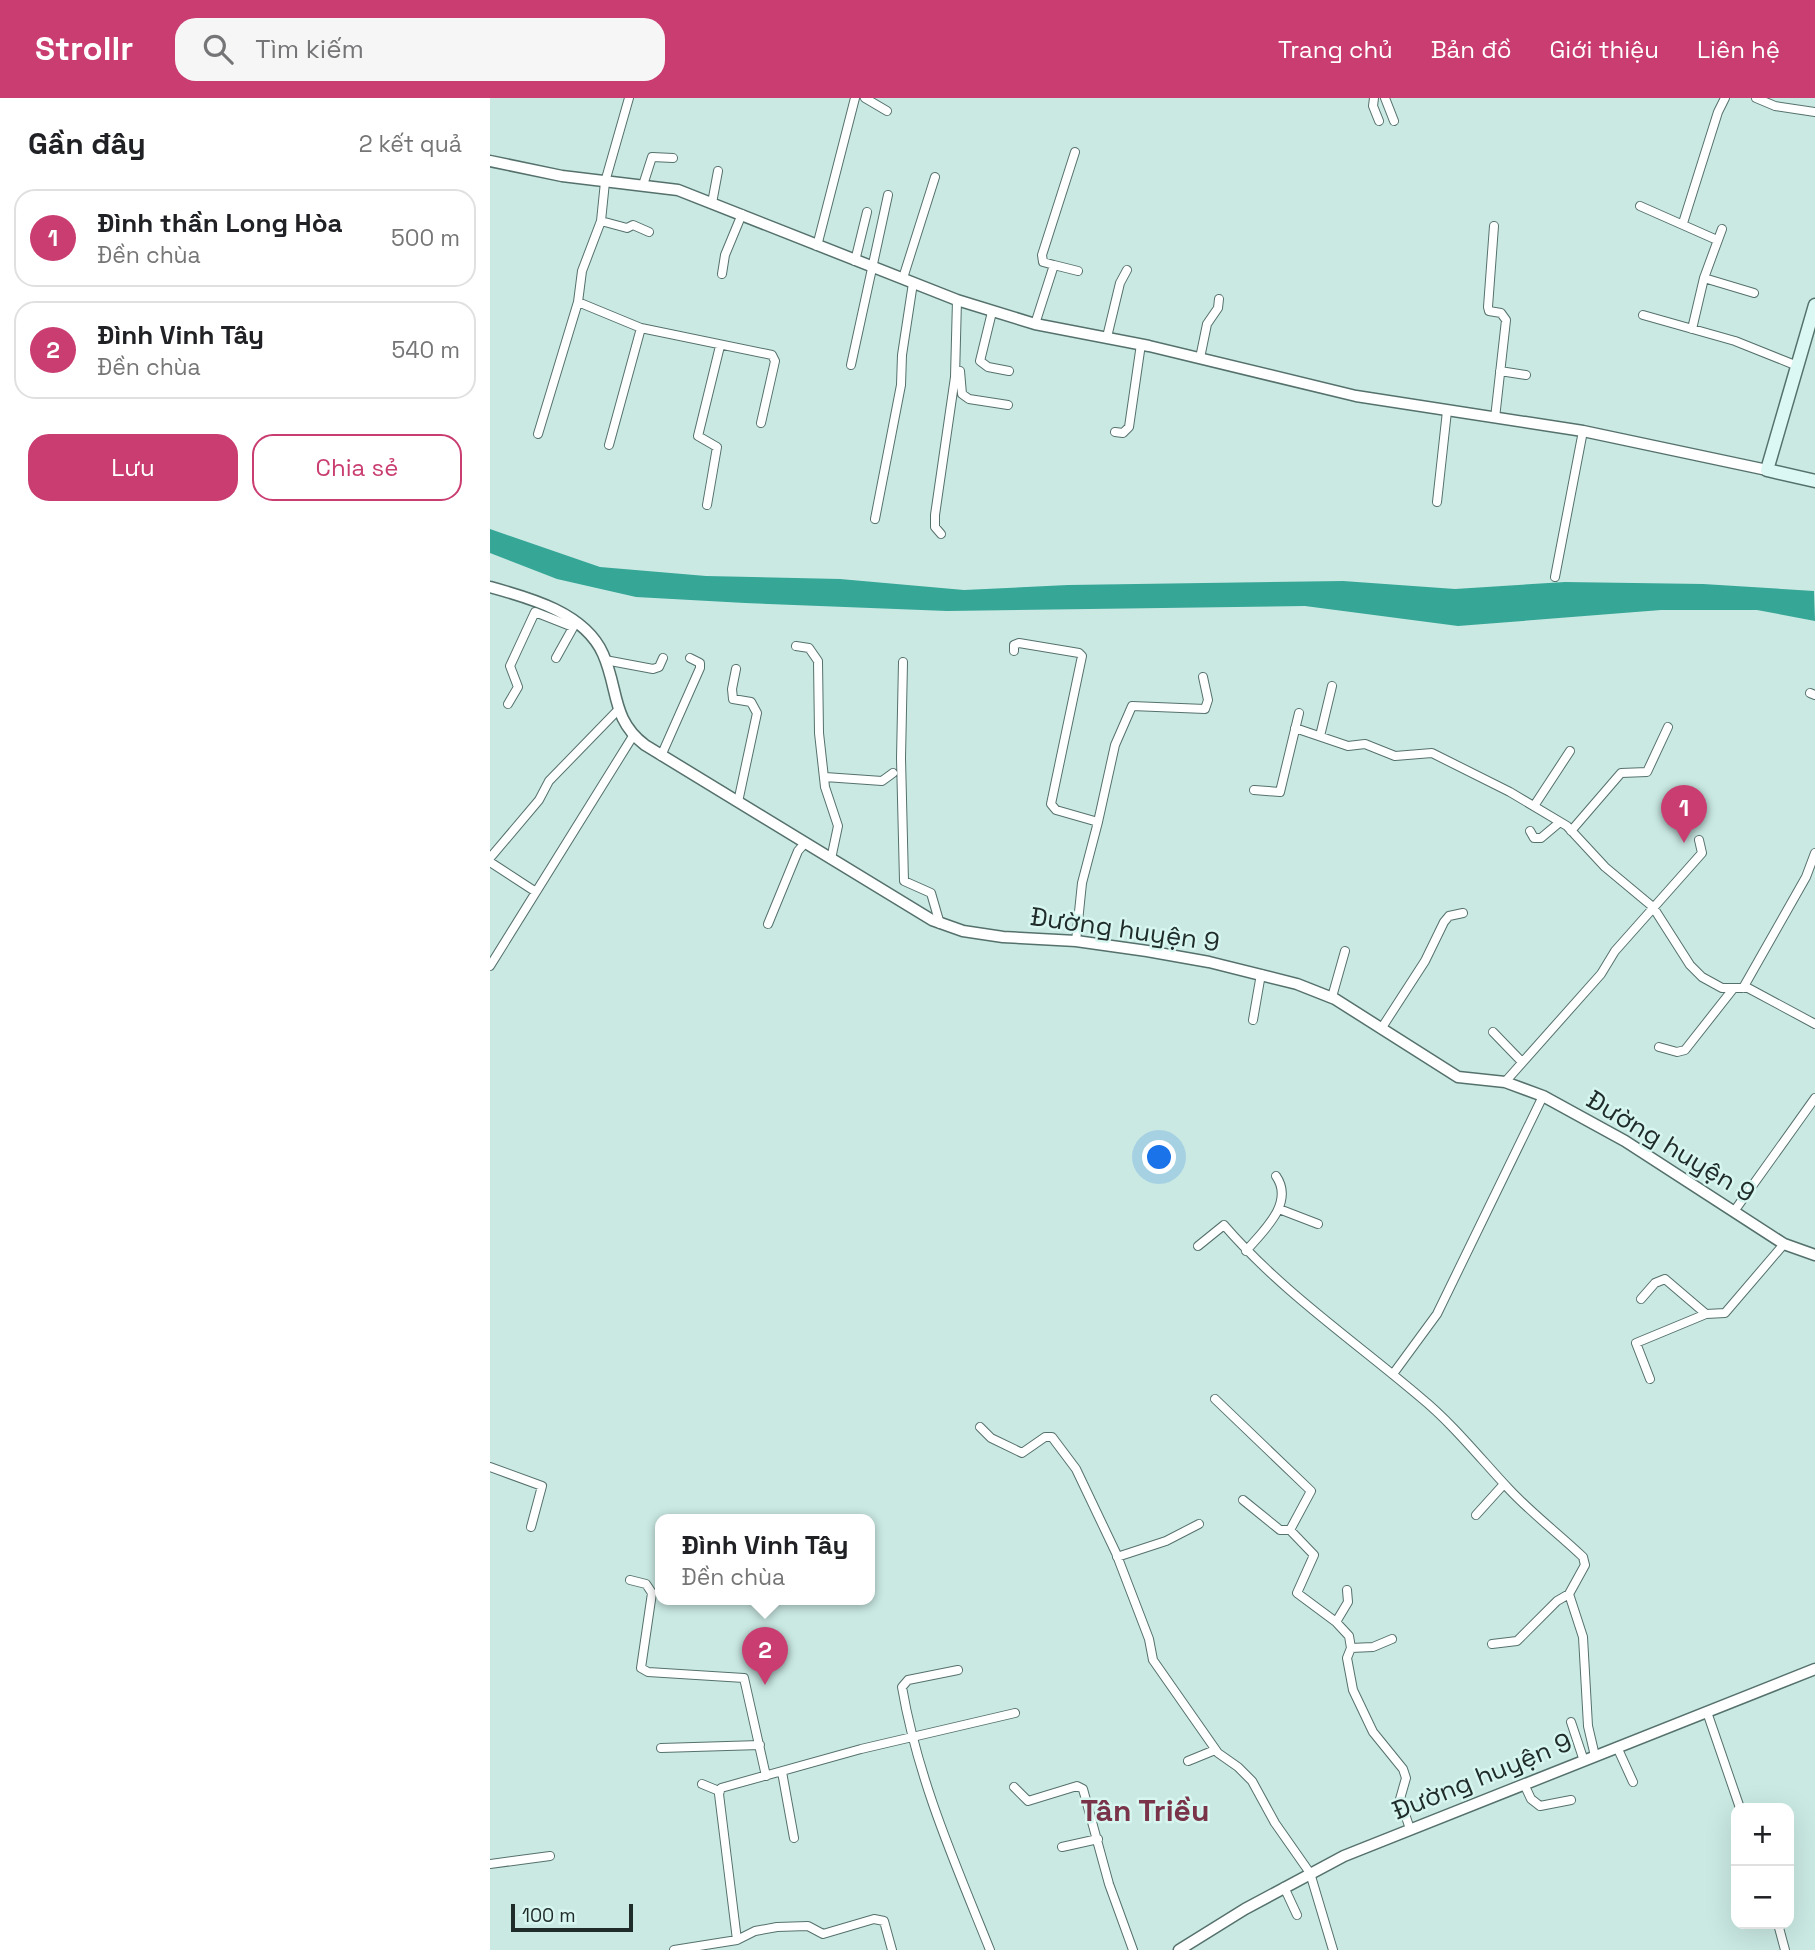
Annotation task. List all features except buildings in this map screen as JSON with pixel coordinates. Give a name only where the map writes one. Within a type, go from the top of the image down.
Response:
[{"type":"main road","points":[[1815,305],[1795,365],[1767,470],[1815,481]]},
{"type":"street","points":[[538,434],[578,302],[582,271],[601,220],[606,182],[629,98]]},
{"type":"street","points":[[817,246],[855,98]]},
{"type":"street","points":[[865,98],[887,111]]},
{"type":"street","points":[[1374,98],[1373,106],[1379,121]]},
{"type":"street","points":[[1385,98],[1394,121]]},
{"type":"street","points":[[1683,223],[1718,112],[1725,98]]},
{"type":"street","points":[[1756,98],[1775,106],[1815,112]]},
{"type":"street","points":[[1075,152],[1042,256],[1044,262],[1078,271]]},
{"type":"street","points":[[643,185],[652,157],[673,158]]},
{"type":"street","points":[[490,161],[606,182],[678,190],[855,261],[992,312],[1035,324],[1141,344],[1356,396],[1583,431],[1767,470]]},
{"type":"street","points":[[712,203],[719,171]]},
{"type":"street","points":[[875,519],[901,384],[908,280],[935,177]]},
{"type":"street","points":[[851,365],[888,195]]},
{"type":"street","points":[[1640,206],[1717,240]]},
{"type":"street","points":[[855,261],[867,212]]},
{"type":"street","points":[[722,274],[725,254],[742,214]]},
{"type":"street","points":[[601,220],[627,228],[633,225],[649,232]]},
{"type":"street","points":[[1494,226],[1488,307],[1489,311],[1501,313],[1506,320],[1495,418]]},
{"type":"street","points":[[1692,329],[1704,278],[1722,229]]},
{"type":"street","points":[[1035,324],[1054,265]]},
{"type":"street","points":[[1107,337],[1120,283],[1127,270]]},
{"type":"street","points":[[1704,278],[1754,293]]},
{"type":"street","points":[[1200,358],[1206,324],[1218,308],[1219,299]]},
{"type":"street","points":[[959,300],[962,394],[969,399],[1008,405]]},
{"type":"street","points":[[941,534],[935,527],[935,515],[955,377],[959,300]]},
{"type":"street","points":[[578,302],[641,328],[720,346],[768,352],[775,358],[761,423]]},
{"type":"street","points":[[992,312],[980,361],[988,368],[1009,371]]},
{"type":"street","points":[[1643,316],[1735,341],[1795,365]]},
{"type":"street","points":[[610,445],[641,328]]},
{"type":"street","points":[[1115,432],[1127,431],[1129,427],[1141,344]]},
{"type":"street","points":[[707,505],[717,447],[698,436],[720,346]]},
{"type":"street","points":[[1500,371],[1526,375]]},
{"type":"street","points":[[1437,502],[1447,411]]},
{"type":"street","points":[[1555,577],[1583,431]]},
{"type":"street","name":"Đường huyện 9","points":[[490,587],[575,624],[594,638],[605,660],[618,710],[633,736],[660,755],[940,924],[963,931],[1003,937],[1076,941],[1172,955],[1261,974],[1332,997],[1458,1077],[1505,1082],[1543,1096],[1625,1141],[1784,1244],[1815,1255]]},
{"type":"street","points":[[509,704],[518,687],[510,671],[512,659],[535,612],[575,624],[556,658]]},
{"type":"street","points":[[1014,650],[1014,645],[1018,643],[1081,654],[1051,804],[1056,810],[1098,822]]},
{"type":"street","points":[[796,646],[809,648],[818,661],[819,733],[825,777],[838,827],[831,859]]},
{"type":"street","points":[[605,660],[653,669],[659,667],[663,658]]},
{"type":"street","points":[[660,755],[701,668],[700,663],[690,658]]},
{"type":"street","points":[[902,662],[904,881],[931,893],[940,924]]},
{"type":"street","points":[[736,669],[733,699],[751,702],[757,713],[738,802]]},
{"type":"street","points":[[1076,941],[1082,883],[1115,745],[1132,706],[1205,709],[1208,701],[1203,677]]},
{"type":"street","points":[[1320,736],[1332,685]]},
{"type":"street","points":[[536,892],[490,860],[539,800],[549,781],[618,710]]},
{"type":"street","points":[[1254,790],[1280,792],[1299,713]]},
{"type":"street","points":[[1571,831],[1621,773],[1647,772],[1668,727]]},
{"type":"street","points":[[1295,728],[1348,746],[1364,744],[1395,756],[1432,752],[1534,806],[1571,831],[1605,867],[1655,909],[1690,965],[1702,977],[1712,984],[1733,989],[1743,988],[1764,995],[1815,1024]]},
{"type":"street","points":[[490,966],[633,736]]},
{"type":"street","points":[[1534,806],[1570,751]]},
{"type":"street","points":[[825,777],[882,780],[892,773]]},
{"type":"street","points":[[1530,831],[1535,838],[1541,838],[1560,822]]},
{"type":"street","points":[[1505,1082],[1601,974],[1615,951],[1702,853],[1699,840]]},
{"type":"street","points":[[768,924],[798,851],[805,843]]},
{"type":"street","points":[[1743,988],[1806,877],[1815,853]]},
{"type":"street","points":[[1381,1029],[1425,961],[1444,922],[1449,916],[1463,913]]},
{"type":"street","points":[[1332,997],[1345,951]]},
{"type":"street","points":[[1252,1020],[1261,974]]},
{"type":"street","points":[[1659,1047],[1677,1052],[1685,1050],[1733,989]]},
{"type":"street","points":[[1493,1032],[1522,1062]]},
{"type":"street","points":[[1393,1374],[1437,1314],[1543,1096]]},
{"type":"street","points":[[1735,1210],[1815,1098]]},
{"type":"street","points":[[1246,1251],[1279,1209],[1283,1189],[1276,1176]]},
{"type":"street","points":[[1279,1209],[1318,1224]]},
{"type":"street","points":[[1198,1246],[1223,1224],[1246,1251],[1329,1325],[1393,1374],[1462,1436],[1504,1484],[1583,1557],[1585,1564],[1569,1594],[1550,1608],[1517,1642],[1492,1644]]},
{"type":"street","points":[[1650,1379],[1636,1343],[1706,1314],[1728,1311],[1784,1244]]},
{"type":"street","points":[[1641,1299],[1655,1283],[1665,1279],[1706,1314]]},
{"type":"street","points":[[1215,1399],[1311,1491],[1290,1530]]},
{"type":"street","points":[[980,1426],[991,1438],[1022,1453],[1048,1436],[1056,1440],[1076,1469],[1117,1557],[1149,1639],[1153,1661],[1215,1751],[1252,1781],[1275,1824],[1310,1873],[1333,1950]]},
{"type":"street","points":[[490,1466],[542,1486],[531,1527]]},
{"type":"street","points":[[1476,1515],[1504,1484]]},
{"type":"street","points":[[1243,1500],[1280,1530],[1290,1530],[1314,1555],[1297,1593],[1336,1622],[1349,1636],[1351,1648],[1347,1658],[1353,1690],[1373,1732],[1403,1769],[1406,1778],[1400,1799],[1410,1829]]},
{"type":"street","points":[[1117,1557],[1166,1541],[1199,1524]]},
{"type":"street","points":[[630,1580],[646,1584],[652,1593],[641,1668],[648,1672],[744,1678],[766,1776]]},
{"type":"street","points":[[1336,1622],[1348,1602],[1347,1590]]},
{"type":"street","points":[[1569,1594],[1583,1637],[1588,1726],[1595,1756]]},
{"type":"street","points":[[1351,1648],[1373,1647],[1392,1639]]},
{"type":"street","name":"Đường huyện 9","points":[[1179,1950],[1310,1873],[1410,1829],[1815,1669]]},
{"type":"street","points":[[958,1670],[904,1682],[911,1738],[947,1847],[990,1950]]},
{"type":"street","points":[[1707,1712],[1738,1803]]},
{"type":"street","points":[[719,1791],[723,1787],[1015,1713]]},
{"type":"street","points":[[1572,1722],[1584,1761]]},
{"type":"street","points":[[661,1748],[760,1745]]},
{"type":"street","points":[[1617,1747],[1633,1782]]},
{"type":"street","points":[[1188,1761],[1215,1751]]},
{"type":"street","points":[[782,1772],[794,1838]]},
{"type":"street","points":[[702,1784],[719,1791]]},
{"type":"street","points":[[1524,1784],[1531,1799],[1540,1806],[1571,1800]]},
{"type":"street","points":[[1014,1787],[1023,1798],[1034,1801],[1080,1787],[1098,1839],[1109,1884],[1133,1950]]},
{"type":"street","points":[[719,1791],[737,1940]]},
{"type":"street","points":[[1062,1846],[1098,1839]]},
{"type":"street","points":[[490,1864],[550,1856]]},
{"type":"street","points":[[1283,1887],[1297,1915]]},
{"type":"street","points":[[674,1950],[737,1940],[755,1931],[776,1927],[808,1926],[823,1934],[874,1919],[884,1921],[892,1950]]},
{"type":"street","points":[[1779,1929],[1785,1950]]},
{"type":"shaded area","points":[[490,529],[600,567],[706,576],[840,579],[964,590],[1068,585],[1343,581],[1455,589],[1565,582],[1703,584],[1814,591],[1815,621],[1757,610],[1661,610],[1458,626],[1305,606],[947,611],[636,597],[557,579],[490,553]]},
{"type":"place","name":"Đình thần Long Hòa","points":[[1684,843]]},
{"type":"place","name":"Đình Vinh Tây","points":[[765,1685]]},
{"type":"district","name":"Tân Triều","points":[[1145,1811]]}]
